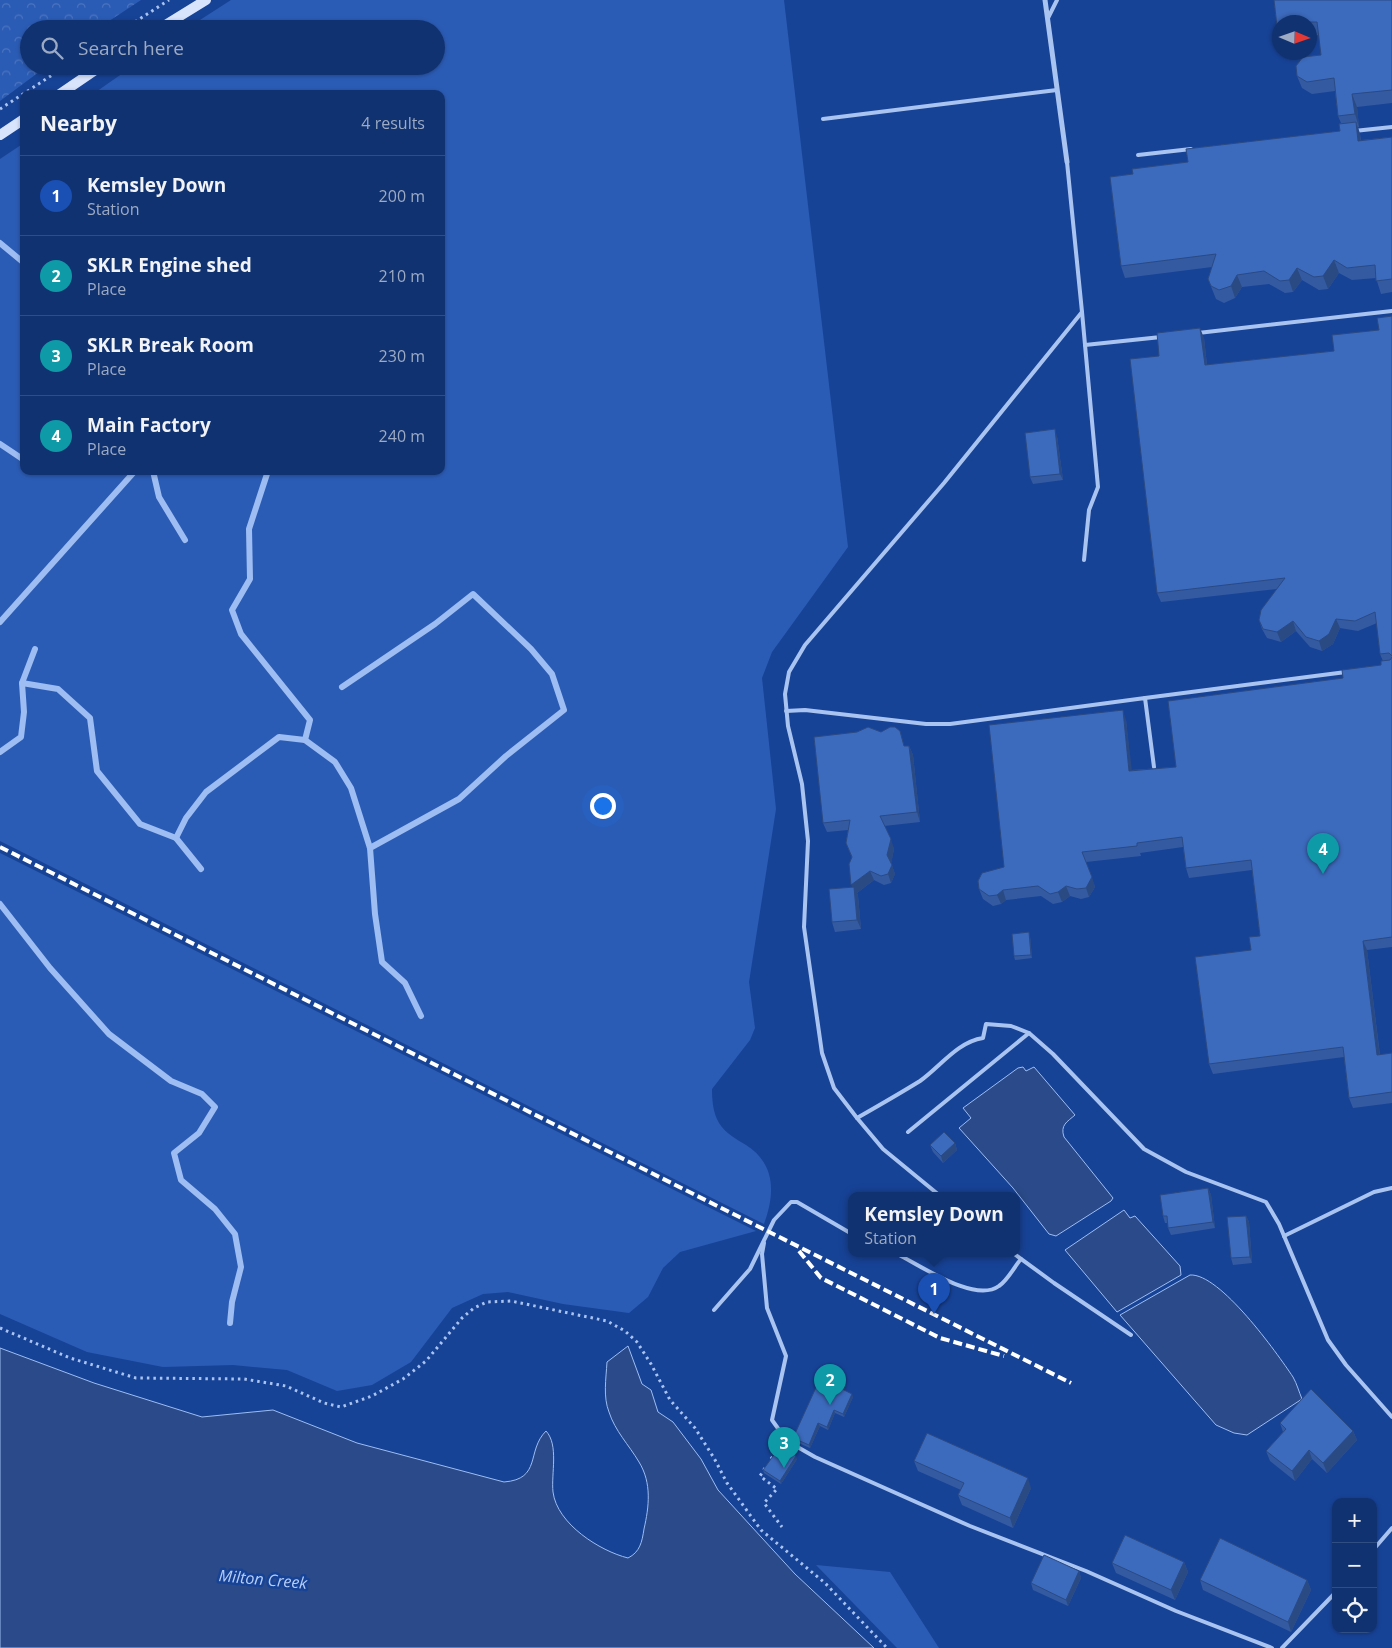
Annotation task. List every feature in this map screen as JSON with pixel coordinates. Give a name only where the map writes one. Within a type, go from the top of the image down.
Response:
[{"type":"main road","points":[[174,20],[206,0]]},
{"type":"main road","points":[[66,90],[88,75]]},
{"type":"main road","points":[[0,135],[20,121]]},
{"type":"street","points":[[1045,0],[1067,162]]},
{"type":"lane","points":[[1048,20],[1057,0]]},
{"type":"lane","points":[[823,119],[1057,90]]},
{"type":"lane","points":[[1343,132],[1392,127]]},
{"type":"lane","points":[[1138,155],[1197,148]]},
{"type":"lane","points":[[1067,162],[1098,487],[1089,510],[1084,560]]},
{"type":"lane","points":[[935,1192],[883,1149],[857,1118],[834,1088],[820,1043],[804,927],[808,841],[802,784],[786,711],[786,681],[795,660],[805,645],[944,483],[1082,312]]},
{"type":"lane","points":[[1194,333],[1392,312]]},
{"type":"lane","points":[[1085,345],[1164,337]]},
{"type":"lane","points":[[786,711],[805,710],[926,724],[950,724],[1352,671]]},
{"type":"lane","points":[[1145,698],[1154,767]]},
{"type":"lane","points":[[857,1118],[919,1081],[949,1055],[974,1040],[983,1038],[986,1024],[1011,1026],[1029,1034],[1053,1054],[1144,1149],[1186,1172],[1261,1199],[1274,1214],[1328,1340],[1340,1358],[1392,1417]]},
{"type":"lane","points":[[908,1132],[1029,1034]]},
{"type":"lane","points":[[1284,1236],[1374,1192],[1392,1188]]},
{"type":"lane","points":[[714,1310],[750,1269],[779,1213],[793,1201],[848,1232]]},
{"type":"lane","points":[[764,1243],[762,1254],[767,1308],[786,1356],[772,1420],[785,1438],[815,1457],[970,1526],[1086,1571],[1176,1611],[1272,1648]]},
{"type":"lane","points":[[903,1257],[962,1287],[978,1291],[990,1290],[1001,1285],[1021,1259]]},
{"type":"lane","points":[[1018,1257],[1131,1335]]},
{"type":"lane","points":[[1377,1545],[1392,1528]]},
{"type":"lane","points":[[1282,1648],[1332,1596]]},
{"type":"path","points":[[138,20],[169,0]]},
{"type":"path","points":[[29,90],[52,75]]},
{"type":"path","points":[[0,109],[20,96]]},
{"type":"path","points":[[0,1328],[70,1358],[136,1378],[244,1379],[286,1386],[324,1403],[342,1407],[382,1391],[403,1379],[426,1361],[462,1318],[474,1308],[487,1302],[511,1301],[607,1321],[625,1331],[637,1342],[670,1400],[695,1428],[727,1483],[761,1530],[825,1584],[887,1648]]},
{"type":"path","points":[[782,1526],[764,1503],[777,1489],[760,1476],[785,1438]]},
{"type":"green space","points":[[0,0],[141,0],[111,20],[20,20],[20,75],[35,75],[0,101]]},
{"type":"green space","points":[[231,0],[784,0],[848,547],[772,652],[762,678],[776,809],[749,982],[755,1028],[750,1040],[712,1089],[714,1111],[721,1127],[756,1153],[768,1170],[771,1191],[768,1213],[764,1224],[0,841],[0,159],[20,146],[20,475],[445,475],[445,90],[99,90],[120,75],[445,75],[445,20],[200,20]]},
{"type":"green space","points":[[0,853],[756,1231],[680,1252],[663,1268],[648,1297],[629,1313],[563,1304],[508,1292],[483,1294],[452,1308],[411,1362],[372,1385],[337,1391],[287,1370],[233,1365],[163,1367],[87,1352],[0,1314]]},
{"type":"green space","points":[[816,1565],[890,1572],[939,1648],[897,1648]]},
{"type":"water","points":[[1023,1067],[1026,1071],[1034,1067],[1075,1115],[1067,1122],[1063,1129],[1064,1137],[1113,1198],[1056,1236],[1049,1234],[1020,1197],[1020,1192],[1016,1192],[959,1128],[971,1118],[963,1108],[1018,1068]]},
{"type":"water","points":[[1124,1210],[1130,1218],[1135,1216],[1180,1266],[1181,1275],[1117,1312],[1065,1250]]},
{"type":"water","points":[[1190,1275],[1202,1278],[1216,1287],[1247,1316],[1293,1377],[1302,1399],[1247,1435],[1234,1433],[1216,1425],[1120,1315]]},
{"type":"water","name":"Milton Creek","points":[[628,1346],[642,1384],[651,1390],[658,1412],[673,1422],[701,1459],[718,1490],[795,1574],[874,1648],[0,1648],[0,1348],[94,1383],[202,1417],[273,1410],[357,1443],[504,1482],[516,1480],[524,1476],[529,1470],[536,1447],[546,1431],[552,1444],[554,1460],[553,1492],[556,1504],[562,1515],[571,1525],[593,1542],[628,1558],[638,1550],[641,1542],[647,1512],[648,1487],[639,1462],[618,1432],[612,1419],[607,1406],[605,1388],[607,1362]]},
{"type":"building","points":[[1274,0],[1392,0],[1392,90],[1352,94],[1355,114],[1338,116],[1334,78],[1307,82],[1297,76],[1296,66],[1301,60],[1317,60],[1317,55],[1321,55],[1317,15],[1276,15]]},
{"type":"building","points":[[1356,122],[1358,141],[1392,137],[1392,279],[1376,281],[1375,265],[1347,268],[1334,260],[1323,276],[1314,277],[1297,268],[1289,280],[1280,281],[1264,271],[1237,275],[1231,286],[1219,290],[1211,286],[1208,279],[1216,254],[1121,266],[1110,177],[1133,174],[1132,169],[1188,162],[1186,149],[1340,131],[1339,124]]},
{"type":"building","points":[[1392,316],[1392,656],[1389,653],[1380,654],[1375,612],[1355,621],[1336,619],[1329,634],[1319,641],[1306,637],[1293,621],[1277,632],[1263,629],[1259,620],[1261,610],[1285,578],[1157,593],[1130,359],[1159,356],[1157,333],[1200,328],[1205,365],[1334,351],[1332,335],[1379,330],[1377,318]]},
{"type":"building","points":[[1055,429],[1060,474],[1030,477],[1025,433]]},
{"type":"building","points":[[1392,657],[1392,937],[1363,941],[1377,1055],[1392,1053],[1392,1092],[1349,1098],[1343,1047],[1209,1064],[1195,957],[1251,950],[1249,937],[1260,936],[1251,860],[1186,868],[1182,837],[1137,843],[1137,846],[1082,852],[1092,877],[1086,888],[1077,889],[1066,886],[1058,892],[1050,894],[1038,886],[1003,890],[997,895],[989,896],[979,889],[978,881],[982,873],[1004,867],[989,725],[1123,710],[1129,771],[1176,767],[1168,701],[1343,678],[1342,670],[1381,665],[1381,661],[1390,660]]},
{"type":"building","points":[[868,727],[881,732],[890,727],[895,727],[900,731],[904,746],[909,746],[917,812],[880,816],[891,839],[887,855],[892,865],[888,874],[881,876],[870,871],[851,885],[849,864],[852,857],[846,843],[850,820],[823,823],[814,737],[857,732]]},
{"type":"building","points":[[854,887],[857,920],[832,922],[829,889]]},
{"type":"building","points":[[1029,932],[1031,955],[1014,956],[1012,934]]},
{"type":"building","points":[[944,1132],[955,1143],[941,1156],[930,1145]]},
{"type":"building","points":[[1208,1188],[1213,1222],[1168,1228],[1167,1216],[1163,1216],[1160,1195]]},
{"type":"building","points":[[1246,1216],[1250,1257],[1231,1258],[1227,1217]]},
{"type":"building","points":[[823,1372],[845,1382],[842,1389],[852,1394],[843,1414],[834,1410],[827,1427],[818,1423],[809,1445],[793,1438]]},
{"type":"building","points":[[1311,1389],[1353,1431],[1323,1463],[1309,1450],[1292,1471],[1266,1451],[1286,1429],[1280,1423]]},
{"type":"building","points":[[927,1433],[1028,1478],[1010,1518],[958,1495],[964,1483],[914,1461]]},
{"type":"building","points":[[781,1445],[796,1456],[780,1481],[763,1470]]},
{"type":"building","points":[[1125,1535],[1184,1562],[1171,1590],[1112,1563]]},
{"type":"building","points":[[1220,1538],[1307,1580],[1288,1622],[1200,1580]]},
{"type":"building","points":[[1044,1555],[1079,1571],[1066,1600],[1031,1583]]},
{"type":"waterway","points":[[0,243],[20,260]]},
{"type":"waterway","points":[[0,444],[20,457]]},
{"type":"waterway","points":[[0,622],[131,475]]},
{"type":"waterway","points":[[154,475],[159,497],[185,540]]},
{"type":"waterway","points":[[267,475],[249,529],[250,579],[232,610],[241,634],[310,720],[305,740]]},
{"type":"waterway","points":[[342,687],[435,624],[473,594],[531,649],[552,674],[564,710],[506,756],[459,799],[370,848]]},
{"type":"waterway","points":[[0,752],[21,737],[24,712],[22,683],[35,649]]},
{"type":"waterway","points":[[22,683],[58,689],[90,718],[97,771],[140,824],[176,838],[201,869]]},
{"type":"waterway","points":[[176,838],[186,818],[206,792],[279,737],[305,740],[335,762],[351,788],[370,848],[375,914],[382,962],[405,983],[421,1016]]},
{"type":"waterway","points":[[0,904],[50,968],[109,1034],[171,1081],[202,1094],[215,1107],[199,1133],[174,1153],[181,1180],[215,1209],[235,1234],[241,1267],[232,1302],[230,1323]]},
{"type":"railway","points":[[0,847],[1071,1383]]},
{"type":"railway","points":[[799,1251],[821,1278],[940,1338],[1004,1356]]},
{"type":"place","name":"Main Factory","points":[[1323,874]]},
{"type":"place","name":"Kemsley Down","points":[[934,1314]]},
{"type":"place","name":"SKLR Engine shed","points":[[830,1405]]},
{"type":"place","name":"SKLR Break Room","points":[[784,1468]]}]
